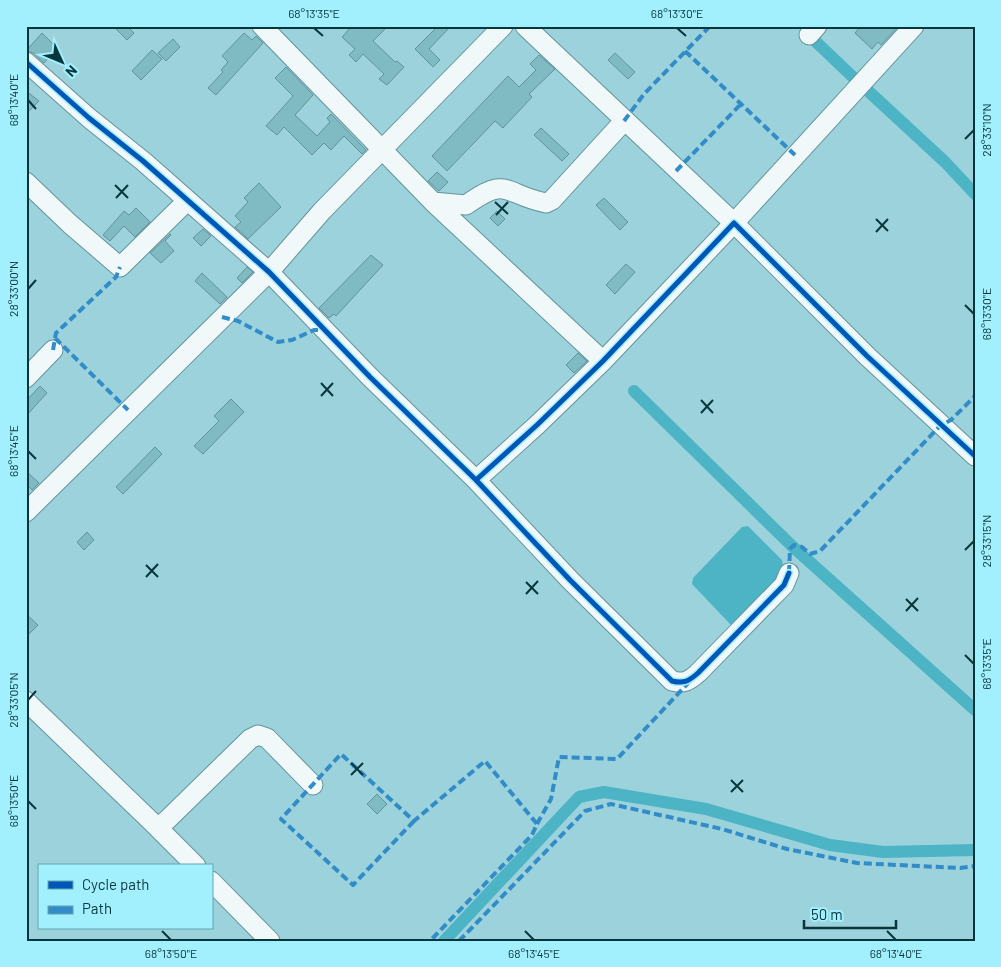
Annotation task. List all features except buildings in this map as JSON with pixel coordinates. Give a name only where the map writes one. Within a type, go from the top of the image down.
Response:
[{"type":"street","points":[[262,26],[433,202],[603,361]]},
{"type":"street","points":[[26,512],[269,272],[322,211],[503,26]]},
{"type":"street","points":[[525,26],[734,223],[868,356],[975,456]]},
{"type":"street","points":[[476,480],[538,425],[603,361],[734,223],[914,26]]},
{"type":"street","points":[[26,62],[269,272],[370,377],[476,480],[570,580],[665,675],[675,682],[690,681],[784,585],[789,573]]},
{"type":"street","points":[[433,202],[466,206],[485,192],[499,187],[546,203],[552,200],[624,121]]},
{"type":"street","points":[[26,182],[70,224],[120,267],[187,201]]},
{"type":"street","points":[[26,378],[53,350]]},
{"type":"street","points":[[26,701],[194,864]]},
{"type":"street","points":[[155,825],[160,826],[167,820],[250,738],[258,735],[267,738],[313,785]]},
{"type":"street","points":[[212,882],[270,941]]},
{"type":"water","points":[[748,526],[782,560],[784,572],[739,624],[730,624],[692,584],[693,578],[742,527]]},
{"type":"waterway","points":[[813,39],[856,80]]},
{"type":"waterway","points":[[866,89],[945,162],[975,194]]},
{"type":"waterway","points":[[634,391],[792,546],[975,710]]},
{"type":"waterway","points":[[444,941],[579,797],[604,792],[706,809],[830,845],[883,852],[975,850]]},
{"type":"marked path","points":[[624,121],[644,94],[710,26]]},
{"type":"marked path","points":[[685,51],[795,155]]},
{"type":"marked path","points":[[676,171],[741,104]]},
{"type":"marked path","points":[[53,350],[56,333],[116,277],[120,267]]},
{"type":"marked path","points":[[222,317],[238,321],[278,342],[292,340],[314,330],[325,330]]},
{"type":"marked path","points":[[55,338],[128,410]]},
{"type":"marked path","points":[[789,573],[790,549],[794,545],[802,547],[810,554],[820,551],[941,425],[951,420],[975,396]]},
{"type":"marked path","points":[[537,824],[551,799],[559,757],[617,759],[690,681]]},
{"type":"marked path","points":[[414,821],[353,885],[281,819],[341,754],[414,821],[485,761],[537,824],[532,835],[430,941]]},
{"type":"marked path","points":[[459,941],[585,811],[611,804],[722,829],[787,849],[857,863],[960,868],[975,866]]},
{"type":"cycle path","points":[[26,62],[89,118],[143,161],[269,272],[370,377],[476,480],[570,580],[672,681],[686,681],[698,673],[784,585],[789,573]]},
{"type":"cycle path","points":[[476,480],[537,425],[603,361],[734,223],[867,356],[975,456]]}]
